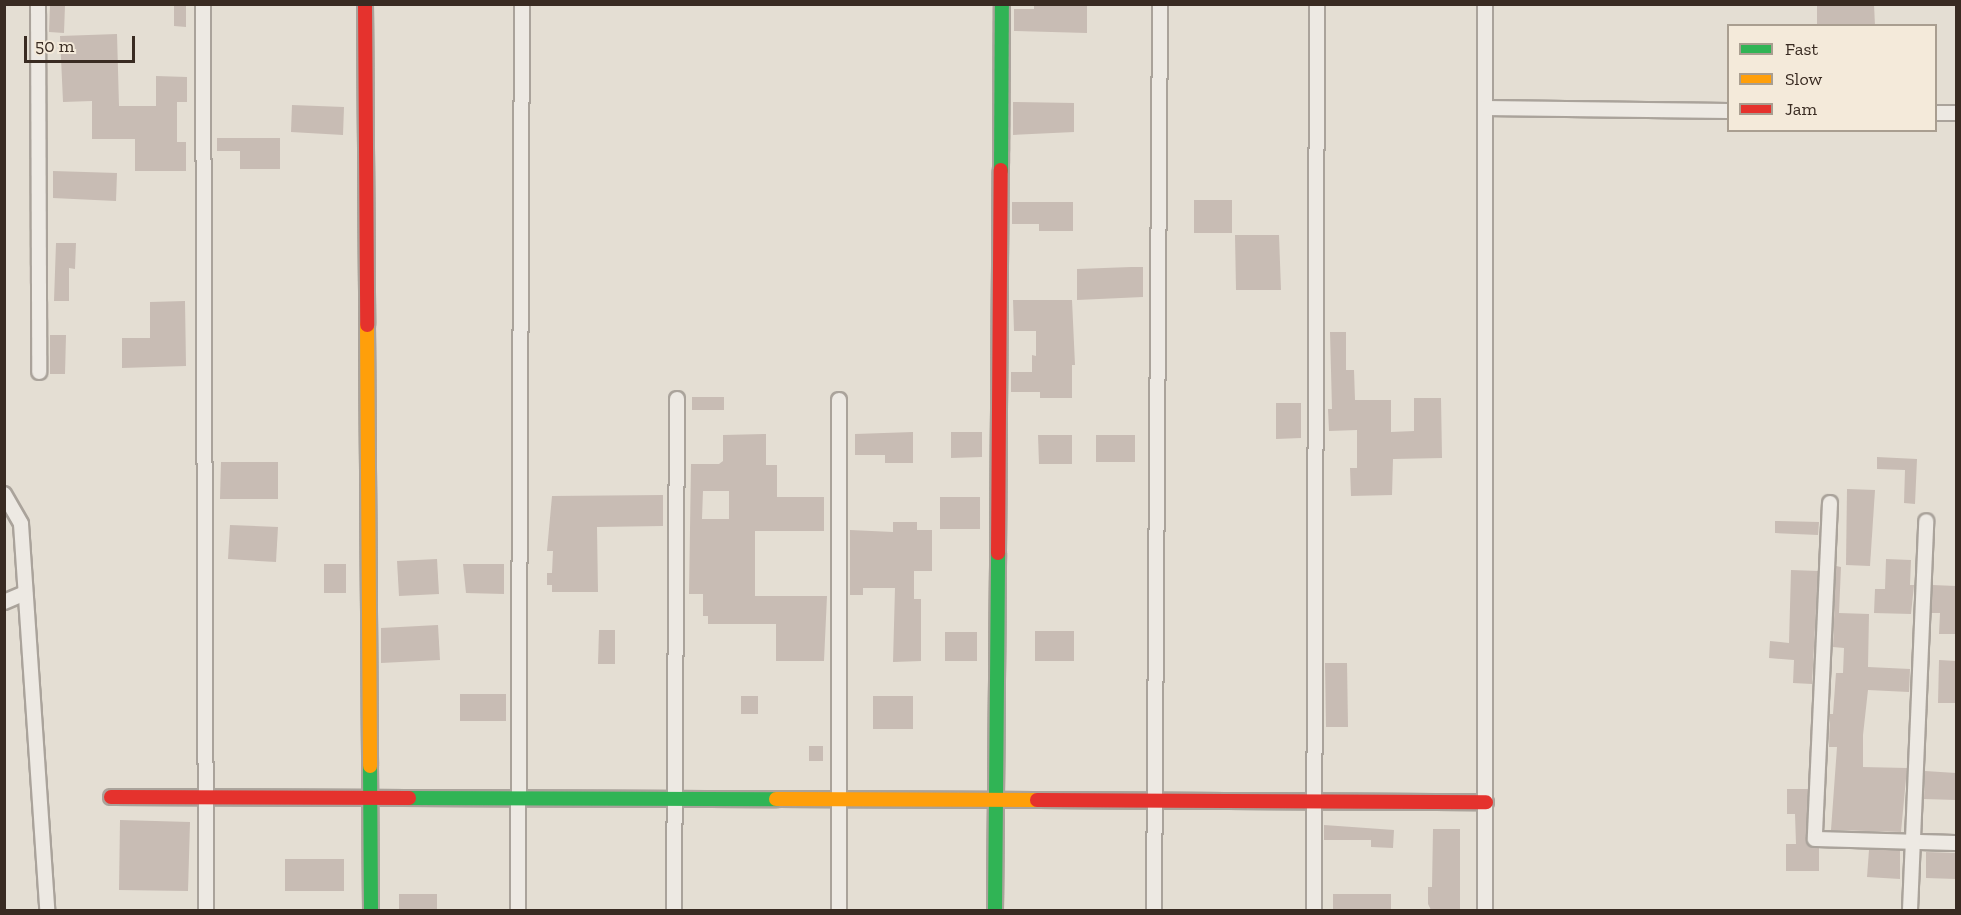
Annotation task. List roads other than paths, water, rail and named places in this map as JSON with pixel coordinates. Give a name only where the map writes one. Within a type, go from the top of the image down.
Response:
[{"type":"street","points":[[38,4],[39,372]]},
{"type":"street","points":[[203,4],[208,798],[206,910]]},
{"type":"street","points":[[365,4],[371,910]]},
{"type":"street","points":[[518,910],[522,4]]},
{"type":"street","points":[[995,910],[1002,4]]},
{"type":"street","points":[[1154,910],[1160,4]]},
{"type":"street","points":[[1314,910],[1317,4]]},
{"type":"street","points":[[1485,4],[1485,910]]},
{"type":"street","points":[[1485,108],[1727,111]]},
{"type":"street","points":[[1937,113],[1956,113]]},
{"type":"street","points":[[674,910],[677,399]]},
{"type":"street","points":[[839,400],[839,910]]},
{"type":"street","points":[[4,494],[21,524],[47,910]]},
{"type":"street","points":[[1830,503],[1815,839],[1956,843]]},
{"type":"street","points":[[1911,910],[1926,521]]},
{"type":"street","points":[[4,602],[25,593]]},
{"type":"street","points":[[111,797],[1486,802]]}]
